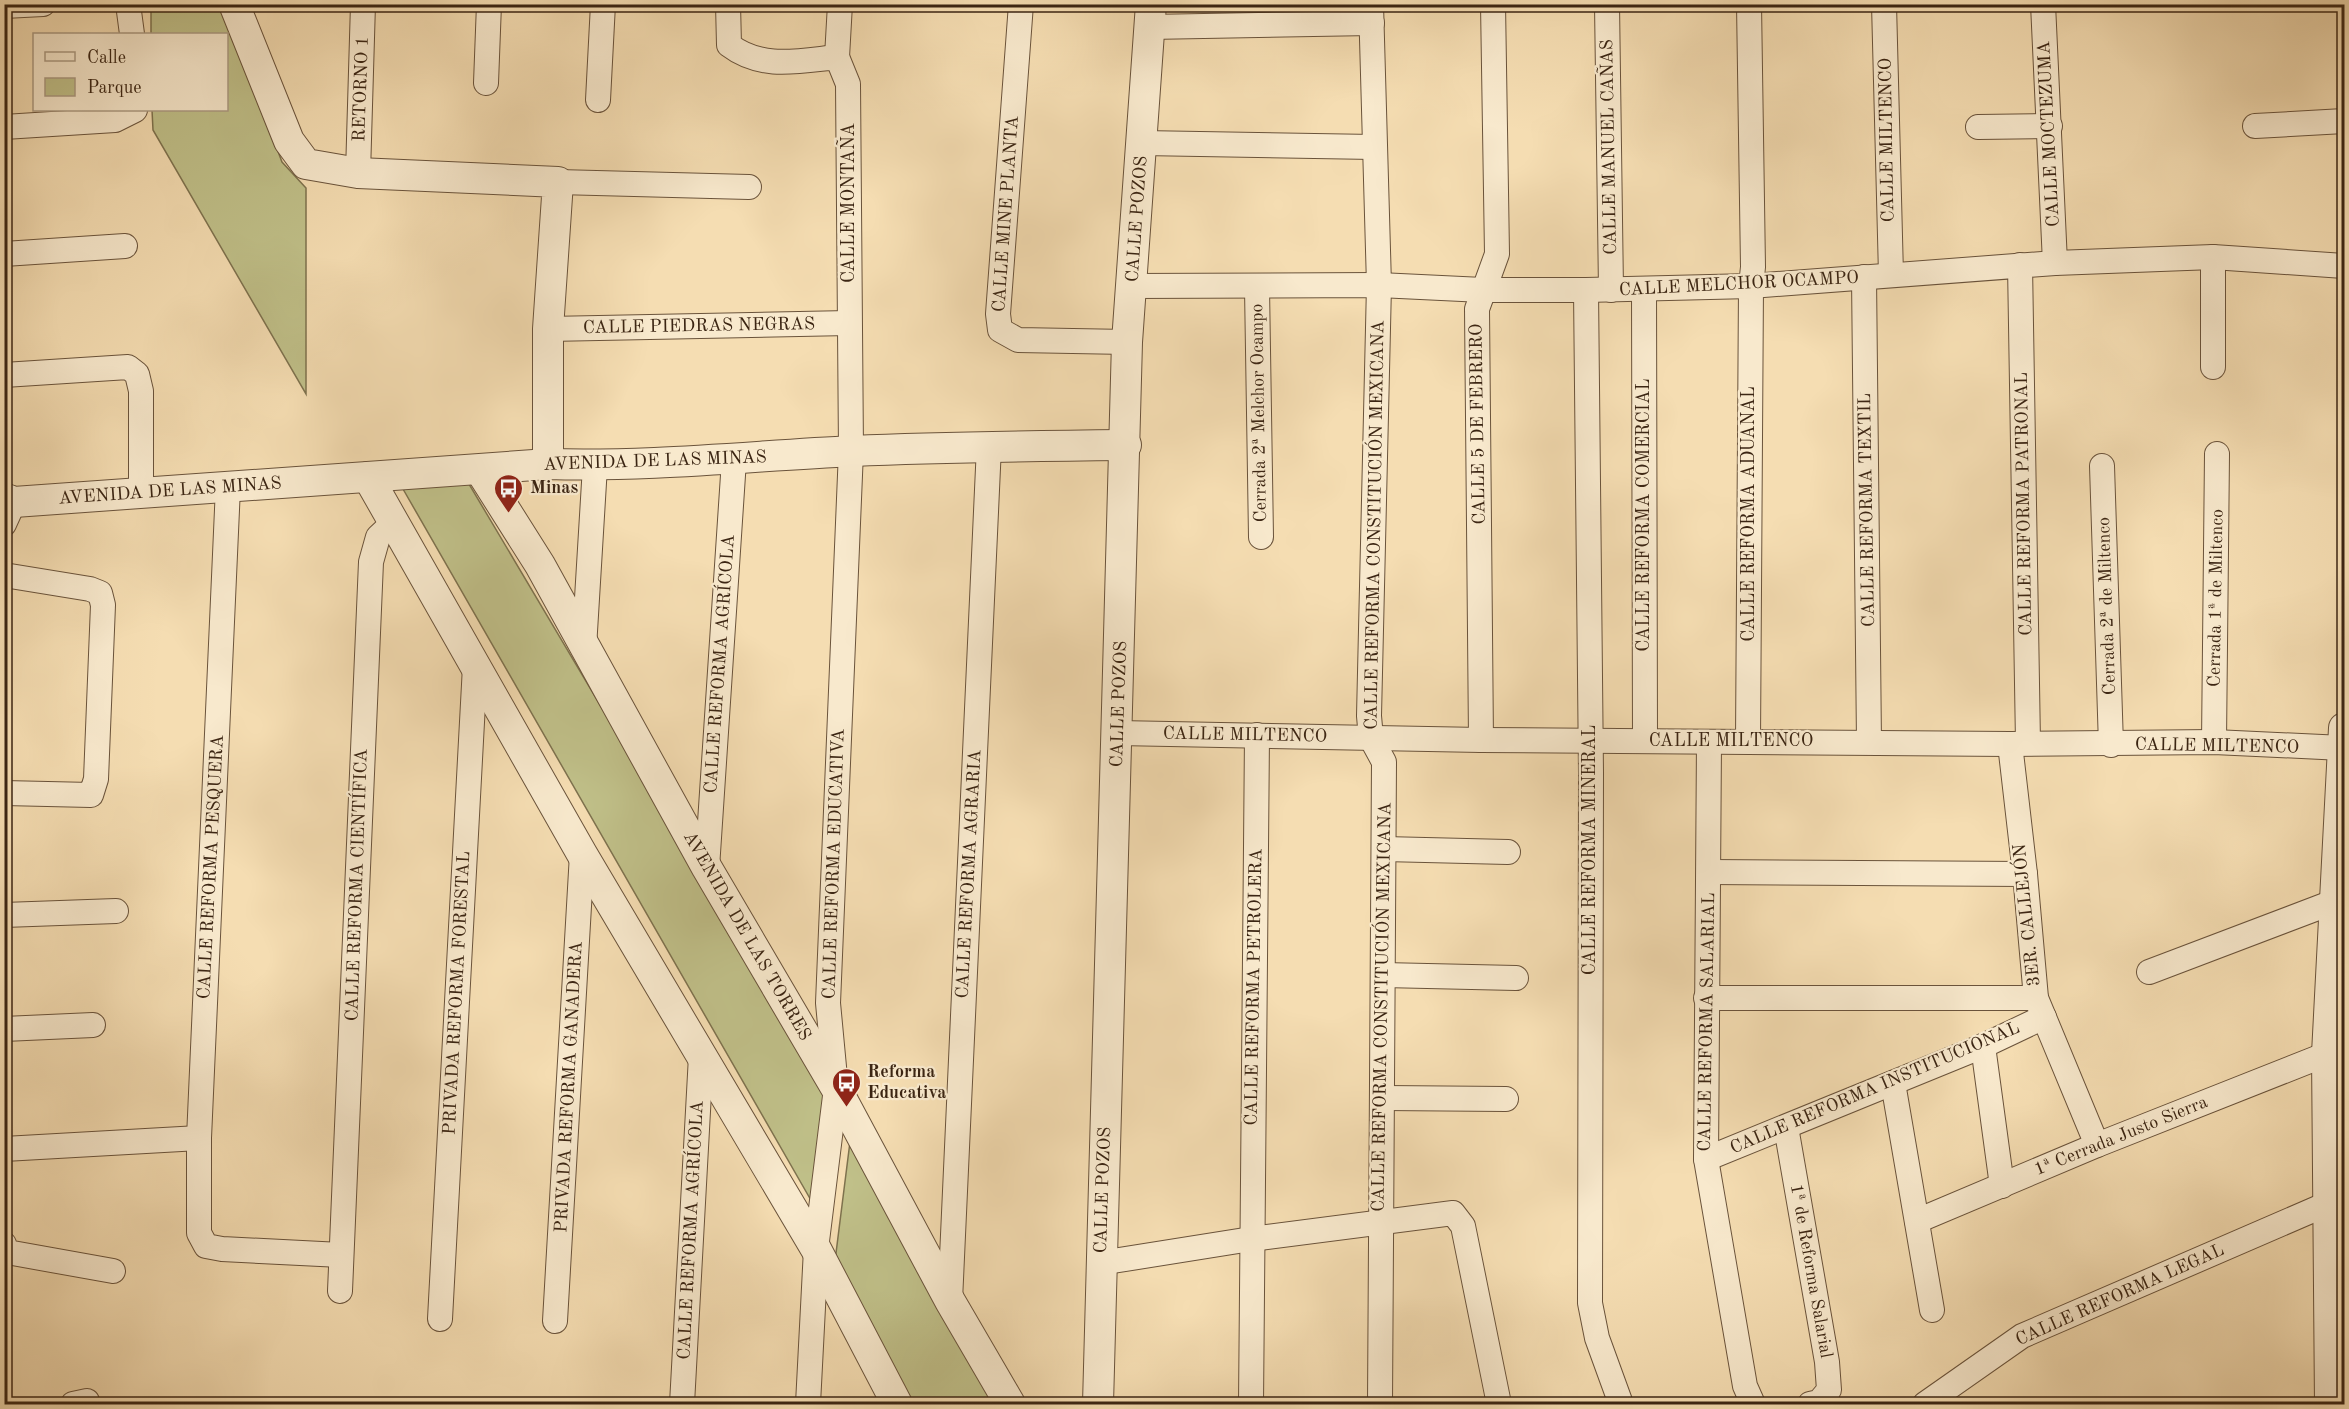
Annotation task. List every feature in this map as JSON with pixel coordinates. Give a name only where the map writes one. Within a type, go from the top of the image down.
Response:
[{"type":"street","points":[[4,6],[43,4]]},
{"type":"street","points":[[128,4],[132,33]]},
{"type":"street","points":[[234,4],[295,149],[306,164],[358,173],[558,182],[749,187]]},
{"type":"street","name":"RETORNO 1","points":[[358,173],[363,4]]},
{"type":"street","points":[[486,83],[489,4]]},
{"type":"street","points":[[598,100],[603,4]]},
{"type":"street","points":[[728,4],[729,45],[745,57],[782,63],[837,57],[840,4]]},
{"type":"street","name":"CALLE MINE PLANTA","points":[[1021,4],[998,314],[1000,330],[1018,340],[1127,342]]},
{"type":"street","name":"CALLE 5 DE FEBRERO","points":[[1482,740],[1477,309],[1497,254],[1493,4]]},
{"type":"street","name":"CALLE MANUEL CAÑAS","points":[[1607,4],[1611,290]]},
{"type":"street","name":"CALLE REFORMA ADUANAL","points":[[1748,741],[1751,286],[1754,267],[1749,4]]},
{"type":"street","name":"CALLE MILTENCO","points":[[1884,4],[1891,275]]},
{"type":"street","name":"CALLE MOCTEZUMA","points":[[2043,4],[2055,263]]},
{"type":"street","points":[[1150,16],[1371,14]]},
{"type":"street","name":"CALLE REFORMA CONSTITUCIÓN MEXICANA","points":[[1371,14],[1379,285],[1369,704],[1371,738],[1384,762],[1384,1098],[1380,1222],[1380,1404]]},
{"type":"street","name":"CALLE POZOS","points":[[1098,1404],[1100,1263],[1118,733],[1127,342],[1150,16]]},
{"type":"street","name":"CALLE MONTAÑA","points":[[837,57],[848,84],[849,323]]},
{"type":"street","points":[[4,127],[125,115]]},
{"type":"street","points":[[2255,126],[2344,121]]},
{"type":"street","points":[[1978,127],[2049,126]]},
{"type":"street","points":[[1142,143],[1374,147]]},
{"type":"street","points":[[548,464],[548,329],[558,182]]},
{"type":"street","points":[[4,254],[125,246]]},
{"type":"street","points":[[2213,257],[2213,368]]},
{"type":"street","name":"CALLE MELCHOR OCAMPO","points":[[1132,286],[1257,288],[1379,285],[1483,291],[1611,290],[1751,286],[2055,263],[2213,257],[2344,266]]},
{"type":"street","name":"CALLE REFORMA PATRONAL","points":[[2019,744],[2020,266]]},
{"type":"street","name":"CALLE REFORMA TEXTIL","points":[[1864,277],[1869,742]]},
{"type":"street","name":"Cerrada 2ª Melchor Ocampo","points":[[1257,288],[1261,537]]},
{"type":"street","name":"CALLE REFORMA COMERCIAL","points":[[1644,289],[1645,741]]},
{"type":"street","name":"CALLE REFORMA MINERAL","points":[[1586,290],[1590,740],[1590,1303],[1597,1338],[1621,1404]]},
{"type":"street","name":"CALLE PIEDRAS NEGRAS","points":[[548,329],[849,323]]},
{"type":"street","name":"CALLE REFORMA EDUCATIVA","points":[[808,1404],[816,1249],[836,1088],[828,1003],[851,452],[849,323]]},
{"type":"street","points":[[4,375],[128,367],[137,374],[141,391],[141,492]]},
{"type":"street","name":"AVENIDA DE LAS MINAS","points":[[8,508],[141,492],[548,464],[595,466],[989,446],[1126,445]]},
{"type":"street","name":"CALLE REFORMA AGRARIA","points":[[950,1301],[989,446]]},
{"type":"street","name":"Cerrada 1ª de Miltenco","points":[[2214,742],[2217,454]]},
{"type":"street","name":"CALLE REFORMA AGRÍCOLA","points":[[707,868],[734,460]]},
{"type":"street","points":[[584,648],[595,466]]},
{"type":"street","name":"Cerrada 2ª de Miltenco","points":[[2102,466],[2111,745]]},
{"type":"street","name":"AVENIDA DE LAS TORRES","points":[[480,470],[540,565],[707,868],[836,1088],[950,1301],[1010,1404]]},
{"type":"street","points":[[368,477],[582,854],[816,1249],[897,1404]]},
{"type":"street","name":"CALLE REFORMA PESQUERA","points":[[228,487],[199,1138],[199,1233],[206,1246],[341,1255]]},
{"type":"street","name":"CALLE REFORMA CIENTÍFICA","points":[[340,1291],[371,562],[378,537],[394,522]]},
{"type":"street","points":[[4,575],[90,589],[100,593],[103,605],[96,779],[91,795],[4,793]]},
{"type":"street","name":"PRIVADA REFORMA FORESTAL","points":[[440,1319],[475,666]]},
{"type":"street","name":"CALLE MILTENCO","points":[[1118,733],[1482,740],[2111,745],[2344,738]]},
{"type":"street","name":"CALLE REFORMA PETROLERA","points":[[1251,1404],[1257,735]]},
{"type":"street","points":[[2330,1404],[2326,1204],[2327,1054],[2344,738]]},
{"type":"street","name":"CALLE REFORMA SALARIAL","points":[[1709,742],[1706,1159],[1745,1386],[1753,1404]]},
{"type":"street","name":"3ER. CALLEJÓN","points":[[2019,744],[2025,874],[2040,1007],[2097,1145]]},
{"type":"street","points":[[1384,849],[1508,852]]},
{"type":"street","name":"PRIVADA REFORMA GANADERA","points":[[555,1321],[582,854]]},
{"type":"street","points":[[1709,872],[2025,874]]},
{"type":"street","points":[[2149,972],[2336,901]]},
{"type":"street","points":[[4,915],[116,911]]},
{"type":"street","points":[[1383,975],[1516,978]]},
{"type":"street","points":[[1706,998],[2040,1007]]},
{"type":"street","name":"CALLE REFORMA INSTITUCIONAL","points":[[1706,1159],[1983,1046],[2040,1007]]},
{"type":"street","points":[[4,1029],[93,1025]]},
{"type":"street","points":[[1983,1046],[2002,1186]]},
{"type":"street","name":"1ª Cerrada Justo Sierra","points":[[1917,1221],[2097,1145],[2327,1054]]},
{"type":"street","name":"CALLE REFORMA AGRÍCOLA","points":[[682,1404],[701,1056]]},
{"type":"street","points":[[1893,1083],[1932,1310]]},
{"type":"street","points":[[1384,1098],[1506,1099]]},
{"type":"street","name":"1ª de Reforma Salarial","points":[[1786,1127],[1827,1362],[1829,1390],[1819,1402],[1810,1404]]},
{"type":"street","points":[[4,1149],[199,1138]]},
{"type":"street","name":"CALLE REFORMA LEGAL","points":[[1925,1404],[2022,1336],[2326,1204]]},
{"type":"street","points":[[1100,1263],[1251,1239],[1453,1213],[1463,1226],[1499,1404]]},
{"type":"street","points":[[4,1244],[7,1251],[113,1271]]},
{"type":"green space","points":[[151,5],[223,5],[282,162],[306,188],[306,394],[153,130],[152,111],[228,111],[228,33],[151,33]]},
{"type":"green space","points":[[469,484],[826,1086],[812,1202],[403,489]]},
{"type":"green space","points":[[852,1126],[997,1404],[911,1404],[835,1261]]},
{"type":"place","name":"Minas","points":[[509,514]]},
{"type":"place","name":"Reforma Educativa","points":[[846,1108]]}]
